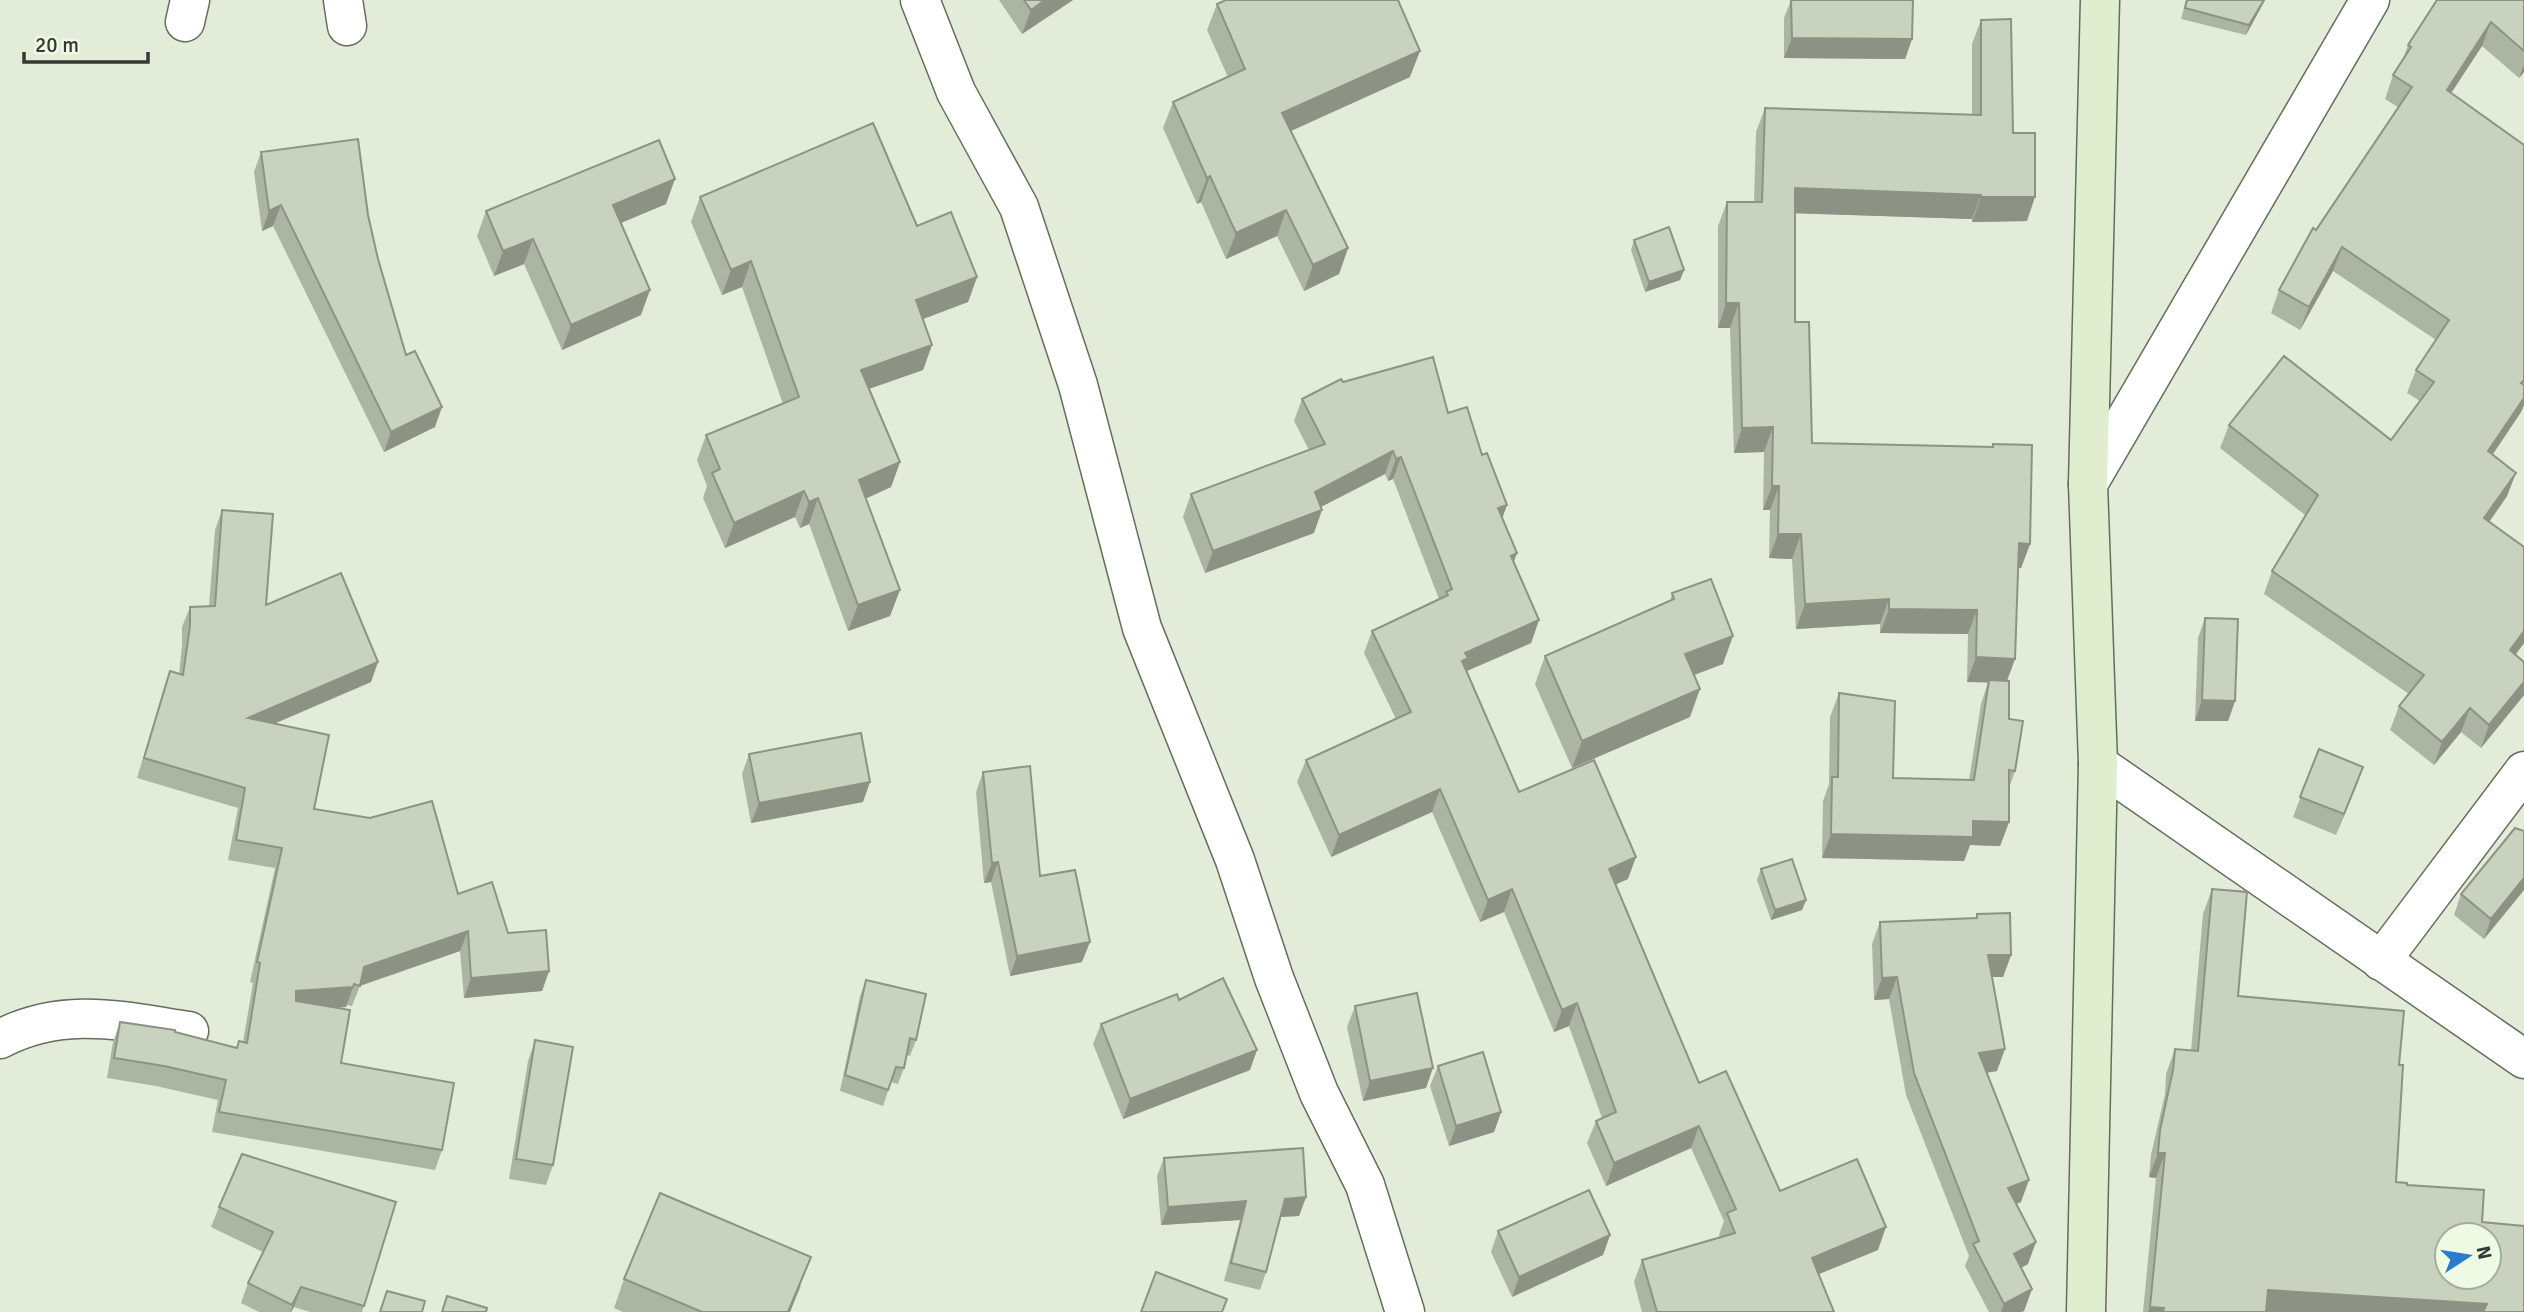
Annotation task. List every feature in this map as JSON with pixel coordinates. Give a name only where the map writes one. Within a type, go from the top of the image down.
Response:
[{"type":"street","points":[[920,0],[956,92],[1019,207],[1078,385],[1142,628],[1235,860],[1274,978],[1319,1093],[1365,1185],[1405,1312]]},
{"type":"street","points":[[2086,1312],[2098,764],[2088,484],[2100,0]]},
{"type":"street","points":[[2088,484],[2370,0]]},
{"type":"street","points":[[2098,764],[2524,1059]]},
{"type":"street","points":[[2381,961],[2524,771]]},
{"type":"street","points":[[0,1038],[19,1029],[67,1018],[106,1019],[189,1031]]},
{"type":"building","points":[[1024,0],[1045,0],[1031,10]]},
{"type":"building","points":[[1226,0],[1398,0],[1420,51],[1282,113],[1348,248],[1313,265],[1286,210],[1236,233],[1210,176],[1207,178],[1173,102],[1245,69],[1217,4]]},
{"type":"building","points":[[1791,0],[1913,0],[1912,39],[1792,38]]},
{"type":"building","points":[[2187,0],[2264,0],[2249,25],[2185,8]]},
{"type":"building","points":[[2437,0],[2524,0],[2524,51],[2491,22],[2447,90],[2524,145],[2524,380],[2521,383],[2524,385],[2524,398],[2488,451],[2516,473],[2484,518],[2524,547],[2524,631],[2510,650],[2524,662],[2524,682],[2489,725],[2470,708],[2442,742],[2399,706],[2424,675],[2272,571],[2318,495],[2229,425],[2284,356],[2391,440],[2434,382],[2416,370],[2449,320],[2342,247],[2309,307],[2279,290],[2313,228],[2316,230],[2412,87],[2393,75],[2411,47],[2408,45]]},
{"type":"building","points":[[2011,19],[2013,133],[2035,133],[2035,197],[1795,188],[1795,322],[1809,322],[1812,443],[1993,447],[1993,444],[2032,445],[2030,544],[2019,543],[2015,659],[1976,657],[1977,610],[1889,609],[1889,599],[1805,604],[1801,534],[1778,534],[1779,486],[1772,486],[1773,427],[1742,428],[1739,303],[1726,303],[1727,202],[1762,202],[1765,108],[1981,115],[1981,20]]},
{"type":"building","points":[[873,123],[917,226],[951,212],[977,277],[916,300],[932,345],[861,370],[900,462],[859,480],[900,590],[858,605],[818,498],[809,502],[804,491],[734,523],[712,473],[720,469],[706,435],[799,397],[751,261],[731,270],[700,197]]},
{"type":"building","points":[[358,139],[368,215],[406,355],[415,351],[442,407],[391,432],[281,205],[269,211],[261,152]]},
{"type":"building","points":[[659,140],[675,179],[613,205],[650,290],[571,325],[533,239],[503,251],[486,211]]},
{"type":"building","points":[[1669,227],[1684,270],[1649,282],[1634,240]]},
{"type":"building","points":[[1433,357],[1448,413],[1467,407],[1482,455],[1487,453],[1507,505],[1498,508],[1517,553],[1511,556],[1539,620],[1465,653],[1468,658],[1462,661],[1519,792],[1594,760],[1636,857],[1609,869],[1699,1083],[1726,1071],[1780,1191],[1857,1159],[1886,1227],[1812,1258],[1834,1312],[1657,1312],[1642,1260],[1735,1233],[1727,1213],[1736,1209],[1699,1126],[1614,1163],[1596,1121],[1616,1112],[1577,1003],[1562,1010],[1512,889],[1488,900],[1440,789],[1339,835],[1306,760],[1411,712],[1372,631],[1448,595],[1446,592],[1452,589],[1401,457],[1396,459],[1393,451],[1315,492],[1322,510],[1213,551],[1191,494],[1325,444],[1302,399],[1341,379],[1343,382]]},
{"type":"building","points":[[222,510],[273,514],[266,605],[341,573],[378,662],[248,718],[329,735],[314,809],[370,818],[432,801],[458,894],[492,882],[508,933],[546,930],[549,971],[471,978],[468,931],[364,967],[360,986],[354,984],[353,987],[296,991],[296,1001],[350,1010],[341,1063],[454,1083],[442,1150],[219,1112],[226,1080],[114,1058],[120,1022],[175,1030],[237,1048],[239,1041],[247,1043],[260,963],[257,962],[282,848],[236,840],[245,788],[144,758],[170,671],[183,675],[190,607],[215,606]]},
{"type":"building","points":[[1711,579],[1733,636],[1685,654],[1700,689],[1582,741],[1545,656],[1674,599],[1672,593]]},
{"type":"building","points":[[2205,618],[2238,619],[2235,701],[2202,700]]},
{"type":"building","points":[[1989,680],[2009,681],[2009,719],[2023,721],[2015,771],[2009,770],[2009,822],[1973,821],[1973,837],[1831,834],[1832,777],[1838,777],[1839,693],[1895,701],[1893,778],[1974,780]]},
{"type":"building","points":[[861,733],[870,782],[759,803],[749,754]]},
{"type":"building","points":[[2319,749],[2363,767],[2344,814],[2300,797]]},
{"type":"building","points":[[1030,766],[1040,876],[1075,870],[1090,942],[1017,956],[998,862],[992,863],[983,772]]},
{"type":"building","points":[[2515,828],[2524,831],[2524,878],[2491,919],[2461,894]]},
{"type":"building","points":[[1792,859],[1806,900],[1775,910],[1761,869]]},
{"type":"building","points":[[2212,889],[2247,892],[2238,996],[2404,1011],[2399,1065],[2403,1065],[2396,1182],[2484,1190],[2482,1221],[2433,1221],[2433,1291],[2503,1291],[2503,1224],[2524,1226],[2524,1312],[2483,1312],[2487,1304],[2268,1290],[2266,1312],[2163,1312],[2164,1308],[2150,1307],[2165,1153],[2158,1153],[2160,1130],[2175,1049],[2198,1051]]},
{"type":"building","points":[[2010,913],[2011,955],[1988,955],[2005,1049],[1979,1053],[2029,1180],[2008,1188],[2036,1242],[2014,1254],[2032,1289],[2004,1304],[1973,1244],[1979,1241],[1914,1073],[1897,977],[1882,978],[1880,922],[1977,918],[1977,914]]},
{"type":"building","points":[[1223,978],[1257,1050],[1130,1099],[1101,1024],[1177,994],[1179,1000]]},
{"type":"building","points":[[866,980],[926,994],[916,1040],[910,1038],[904,1068],[896,1067],[888,1090],[845,1075]]},
{"type":"building","points":[[1417,993],[1433,1068],[1370,1081],[1355,1006]]},
{"type":"building","points":[[535,1040],[573,1047],[553,1165],[516,1159]]},
{"type":"building","points":[[1483,1052],[1501,1112],[1456,1126],[1438,1066]]},
{"type":"building","points":[[1303,1148],[1306,1197],[1285,1199],[1266,1272],[1231,1263],[1246,1201],[1168,1207],[1164,1158]]},
{"type":"building","points":[[242,1154],[396,1202],[364,1306],[301,1287],[292,1305],[248,1283],[273,1232],[219,1207]]},
{"type":"building","points":[[1589,1190],[1610,1235],[1519,1277],[1498,1231]]},
{"type":"building","points":[[660,1193],[811,1257],[788,1312],[702,1312],[624,1279]]},
{"type":"building","points":[[1156,1272],[1227,1299],[1222,1312],[1141,1312]]},
{"type":"building","points":[[387,1291],[425,1301],[422,1312],[380,1312]]},
{"type":"building","points":[[447,1296],[487,1308],[486,1312],[442,1312]]}]
